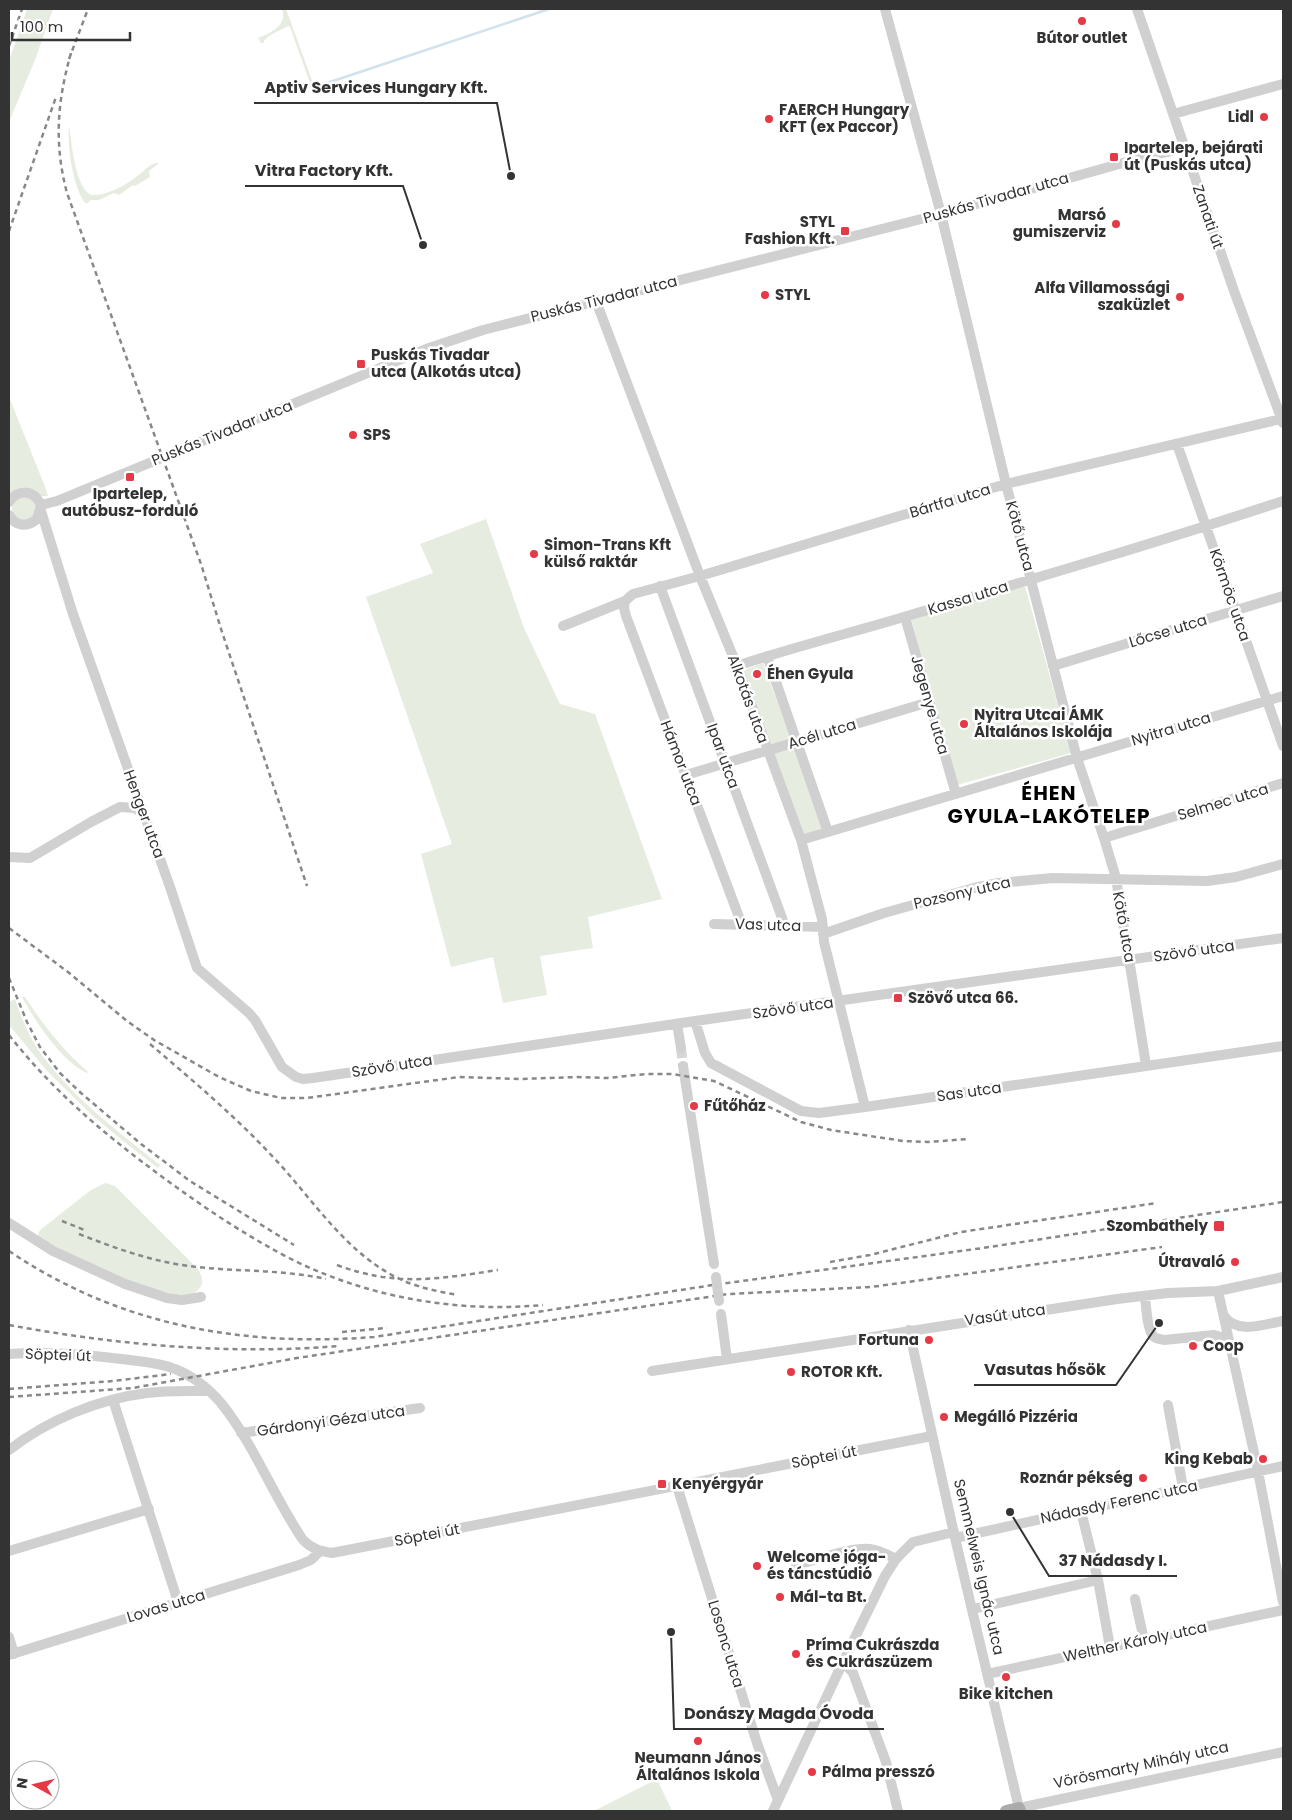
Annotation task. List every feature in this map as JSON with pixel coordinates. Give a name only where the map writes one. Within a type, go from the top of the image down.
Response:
[{"type":"main road","name":"Vörösmarty Mihály utca","points":[[1006,1811],[1020,1810]]},
{"type":"street","name":"Kötő utca","points":[[885,9],[941,214],[1006,484],[1077,758],[1116,878],[1146,1066]]},
{"type":"street","name":"Zanati út","points":[[1137,9],[1184,148],[1282,421]]},
{"type":"street","points":[[1173,114],[1283,84]]},
{"type":"street","name":"Puskás Tivadar utca","points":[[9,532],[36,521],[41,508],[57,501],[426,349],[483,330],[941,214],[1136,159],[1184,148]]},
{"type":"street","name":"Alkotás utca","points":[[596,301],[700,576],[737,666],[801,840],[813,884],[838,1002],[865,1107]]},
{"type":"street","name":"Bártfa utca","points":[[564,626],[625,601],[633,594],[700,576],[1006,484],[1282,421]]},
{"type":"street","name":"Körmöc utca","points":[[1177,444],[1283,746]]},
{"type":"street","points":[[9,502],[16,495],[26,492],[35,496],[41,508]]},
{"type":"street","name":"Kassa utca","points":[[737,666],[1031,579],[1283,501]]},
{"type":"street","name":"Henger utca","points":[[41,508],[73,614],[197,968],[249,1013],[282,1067],[289,1074],[303,1079]]},
{"type":"street","points":[[9,514],[13,521],[23,525]]},
{"type":"street","name":"Ipar utca","points":[[660,586],[786,926]]},
{"type":"street","name":"Lőcse utca","points":[[1054,666],[1283,596]]},
{"type":"street","name":"Hámor utca","points":[[625,601],[626,616],[742,925]]},
{"type":"street","name":"Jegenye utca","points":[[904,617],[956,794]]},
{"type":"street","name":"Alkotás utca","points":[[767,656],[828,832]]},
{"type":"street","name":"Nyitra utca","points":[[801,840],[1283,696]]},
{"type":"street","name":"Acél utca","points":[[686,775],[929,702]]},
{"type":"street","name":"Selmec utca","points":[[1104,838],[1283,783]]},
{"type":"street","points":[[9,857],[30,858],[120,807],[135,808],[144,815]]},
{"type":"street","name":"Pozsony utca","points":[[823,930],[998,883],[1053,878],[1207,881],[1236,877],[1283,864]]},
{"type":"street","name":"Vas utca","points":[[714,924],[786,926],[823,930]]},
{"type":"street","name":"Szövő utca","points":[[303,1079],[695,1021],[1283,938]]},
{"type":"street","name":"Sas utca","points":[[695,1021],[705,1053],[711,1063],[793,1108],[819,1113],[1283,1046]]},
{"type":"street","points":[[677,1024],[681,1048]]},
{"type":"street","points":[[683,1066],[714,1264]]},
{"type":"street","points":[[9,1223],[53,1251],[125,1284],[167,1298],[182,1300],[201,1297]]},
{"type":"street","points":[[716,1277],[719,1301]]},
{"type":"street","name":"Vasút utca","points":[[652,1371],[909,1330],[1145,1296],[1218,1290],[1283,1277]]},
{"type":"street","points":[[1218,1290],[1258,1472],[1283,1602]]},
{"type":"street","points":[[1145,1296],[1150,1330],[1157,1339],[1218,1336],[1229,1343]]},
{"type":"street","points":[[721,1314],[727,1359]]},
{"type":"street","points":[[1224,1316],[1230,1322],[1243,1328]]},
{"type":"street","points":[[1229,1343],[1234,1334],[1243,1328],[1283,1321]]},
{"type":"street","name":"Semmelweis Ignác utca","points":[[909,1330],[987,1674],[1020,1810]]},
{"type":"street","name":"Söptei út","points":[[9,1354],[70,1353],[160,1364],[174,1368],[193,1378],[209,1390],[222,1404],[241,1433],[293,1525],[310,1547],[320,1552],[342,1552],[932,1436]]},
{"type":"street","points":[[9,1450],[55,1422],[97,1404],[162,1391],[209,1390]]},
{"type":"street","points":[[113,1400],[178,1602]]},
{"type":"street","points":[[1168,1405],[1183,1488]]},
{"type":"street","name":"Gárdonyi Géza utca","points":[[241,1433],[420,1408]]},
{"type":"street","name":"Nádasdy Ferenc utca","points":[[773,1811],[886,1576],[896,1559],[914,1542],[1081,1511],[1283,1466]]},
{"type":"street","name":"Losonc utca","points":[[677,1486],[757,1743],[778,1800]]},
{"type":"street","points":[[9,1551],[149,1509]]},
{"type":"street","points":[[1081,1511],[1098,1580],[1110,1647]]},
{"type":"street","points":[[796,1565],[864,1549],[878,1550],[896,1559]]},
{"type":"street","name":"Lovas utca","points":[[11,1654],[299,1565],[311,1560],[320,1552]]},
{"type":"street","points":[[973,1609],[1098,1580]]},
{"type":"street","points":[[1135,1599],[1144,1640]]},
{"type":"street","name":"Welther Károly utca","points":[[987,1674],[1283,1610]]},
{"type":"street","points":[[9,1637],[11,1654]]},
{"type":"street","points":[[843,1662],[853,1673],[886,1762],[898,1811]]},
{"type":"street","name":"Vörösmarty Mihály utca","points":[[1020,1810],[1283,1752]]},
{"type":"shaded area","points":[[27,9],[53,9],[35,60],[9,122],[9,61]]},
{"type":"shaded area","points":[[282,9],[286,9],[313,83],[310,83],[290,27],[288,26],[270,35],[263,43],[258,38],[277,28],[283,20]]},
{"type":"shaded area","points":[[69,126],[78,174],[81,183],[91,195],[115,190],[150,166],[159,163],[149,171],[150,177],[135,186],[133,185],[119,195],[114,193],[99,200],[91,200],[86,204],[81,197],[74,178],[69,145]]},
{"type":"shaded area","points":[[9,397],[44,484],[48,496],[9,497]]},
{"type":"shaded area","points":[[24,497],[32,501],[36,509],[32,517],[24,521],[16,517],[12,509],[16,501]]},
{"type":"shaded area","points":[[486,519],[524,628],[560,704],[595,714],[662,899],[588,917],[593,948],[540,956],[547,995],[503,1003],[493,957],[451,967],[421,854],[452,844],[366,597],[433,573],[420,544]]},
{"type":"shaded area","points":[[1025,586],[1071,753],[957,785],[911,618]]},
{"type":"shaded area","points":[[763,663],[824,829],[803,837],[742,671]]},
{"type":"shaded area","points":[[22,997],[25,997],[54,1037],[87,1073],[68,1060],[50,1040]]},
{"type":"shaded area","points":[[15,999],[30,1036],[50,1065],[94,1111],[160,1165],[158,1168],[93,1116],[47,1071],[9,1025],[9,1002]]},
{"type":"shaded area","points":[[105,1183],[115,1186],[198,1269],[202,1279],[201,1286],[191,1294],[173,1294],[150,1288],[123,1279],[40,1239],[38,1234],[40,1230],[91,1190]]},
{"type":"shaded area","points":[[657,1779],[672,1811],[594,1811]]},
{"type":"waterway","points":[[315,87],[549,9]]},
{"type":"tunnel","points":[[681,1048],[683,1066]]},
{"type":"railway","points":[[9,46],[22,9]]},
{"type":"railway","points":[[69,59],[88,9]]},
{"type":"railway","points":[[71,53],[66,71],[59,123],[60,157],[67,193],[201,564],[307,886]]},
{"type":"railway","points":[[9,231],[56,97]]},
{"type":"railway","points":[[9,928],[154,1040],[219,1077],[251,1091],[281,1098],[307,1098],[459,1077],[520,1079],[607,1078],[646,1074],[672,1074],[714,1081],[801,1122],[831,1130],[903,1141],[928,1142],[968,1139]]},
{"type":"railway","points":[[9,978],[27,1022],[40,1047],[60,1073],[81,1093],[141,1144],[190,1181],[294,1245]]},
{"type":"railway","points":[[9,1035],[26,1056],[80,1111],[119,1144],[207,1209],[289,1258],[318,1272],[349,1283],[412,1299],[477,1307],[543,1305]]},
{"type":"railway","points":[[150,1044],[244,1127],[273,1157],[332,1226],[365,1257],[404,1281],[431,1290],[458,1295]]},
{"type":"railway","points":[[9,1251],[51,1277],[94,1297],[139,1314],[184,1326],[230,1334],[277,1338],[325,1339],[374,1337],[713,1285],[983,1248],[1283,1202]]},
{"type":"railway","points":[[830,1262],[870,1255],[961,1232],[1157,1203]]},
{"type":"railway","points":[[62,1221],[87,1231]]},
{"type":"railway","points":[[79,1234],[133,1253],[175,1264],[292,1274],[326,1279]]},
{"type":"railway","points":[[9,1397],[133,1388],[297,1358],[728,1294],[871,1287],[1162,1247]]},
{"type":"railway","points":[[337,1265],[358,1272],[398,1279],[436,1278],[498,1270]]},
{"type":"railway","points":[[9,1325],[132,1343],[214,1349],[297,1349],[339,1346]]},
{"type":"railway","points":[[342,1332],[387,1328]]},
{"type":"railway","points":[[9,1389],[113,1381],[171,1374]]},
{"type":"place","name":"Bútor outlet","points":[[1082,21]]},
{"type":"place","name":"Lidl","points":[[1264,117]]},
{"type":"place","name":"FAERCH Hungary KFT (ex Paccor)","points":[[769,119]]},
{"type":"place","name":"Ipartelep, bejárati út (Puskás utca)","points":[[1114,157]]},
{"type":"place","name":"Aptiv Services Hungary Kft.","points":[[511,176]]},
{"type":"place","name":"Marsó gumiszerviz","points":[[1116,224]]},
{"type":"place","name":"STYL Fashion Kft.","points":[[845,231]]},
{"type":"place","name":"Vitra Factory Kft.","points":[[423,245]]},
{"type":"place","name":"STYL","points":[[765,295]]},
{"type":"place","name":"Alfa Villamossági szaküzlet","points":[[1180,297]]},
{"type":"place","name":"Puskás Tivadar utca (Alkotás utca)","points":[[361,364]]},
{"type":"place","name":"SPS","points":[[353,435]]},
{"type":"place","name":"Ipartelep, autóbusz-forduló","points":[[130,477]]},
{"type":"place","name":"Simon-Trans Kft külső raktár","points":[[534,554]]},
{"type":"place","name":"Éhen Gyula","points":[[757,674]]},
{"type":"place","name":"Nyitra Utcai ÁMK Általános Iskolája","points":[[964,724]]},
{"type":"place","name":"Szövő utca 66.","points":[[898,998]]},
{"type":"place","name":"Fűtőház","points":[[694,1106]]},
{"type":"place","name":"Szombathely","points":[[1219,1226]]},
{"type":"place","name":"Útravaló","points":[[1235,1262]]},
{"type":"place","name":"Vasutas hősök","points":[[1159,1323]]},
{"type":"place","name":"Fortuna","points":[[929,1340]]},
{"type":"place","name":"Coop","points":[[1193,1346]]},
{"type":"place","name":"ROTOR Kft.","points":[[791,1372]]},
{"type":"place","name":"Megálló Pizzéria","points":[[944,1417]]},
{"type":"place","name":"King Kebab","points":[[1263,1459]]},
{"type":"place","name":"Roznár pékség","points":[[1143,1478]]},
{"type":"place","name":"Kenyérgyár","points":[[662,1484]]},
{"type":"place","name":"37 Nádasdy I.","points":[[1010,1512]]},
{"type":"place","name":"Welcome jóga- és táncstúdió","points":[[757,1566]]},
{"type":"place","name":"Mál-ta Bt.","points":[[780,1597]]},
{"type":"place","name":"Donászy Magda Óvoda","points":[[671,1632]]},
{"type":"place","name":"Príma Cukrászda és Cukrászüzem","points":[[796,1654]]},
{"type":"place","name":"Bike kitchen","points":[[1006,1677]]},
{"type":"place","name":"Neumann János Általános Iskola","points":[[698,1741]]},
{"type":"place","name":"Pálma presszó","points":[[812,1772]]},
{"type":"district","name":"ÉHEN GYULA-LAKÓTELEP","points":[[1049,804]]}]
